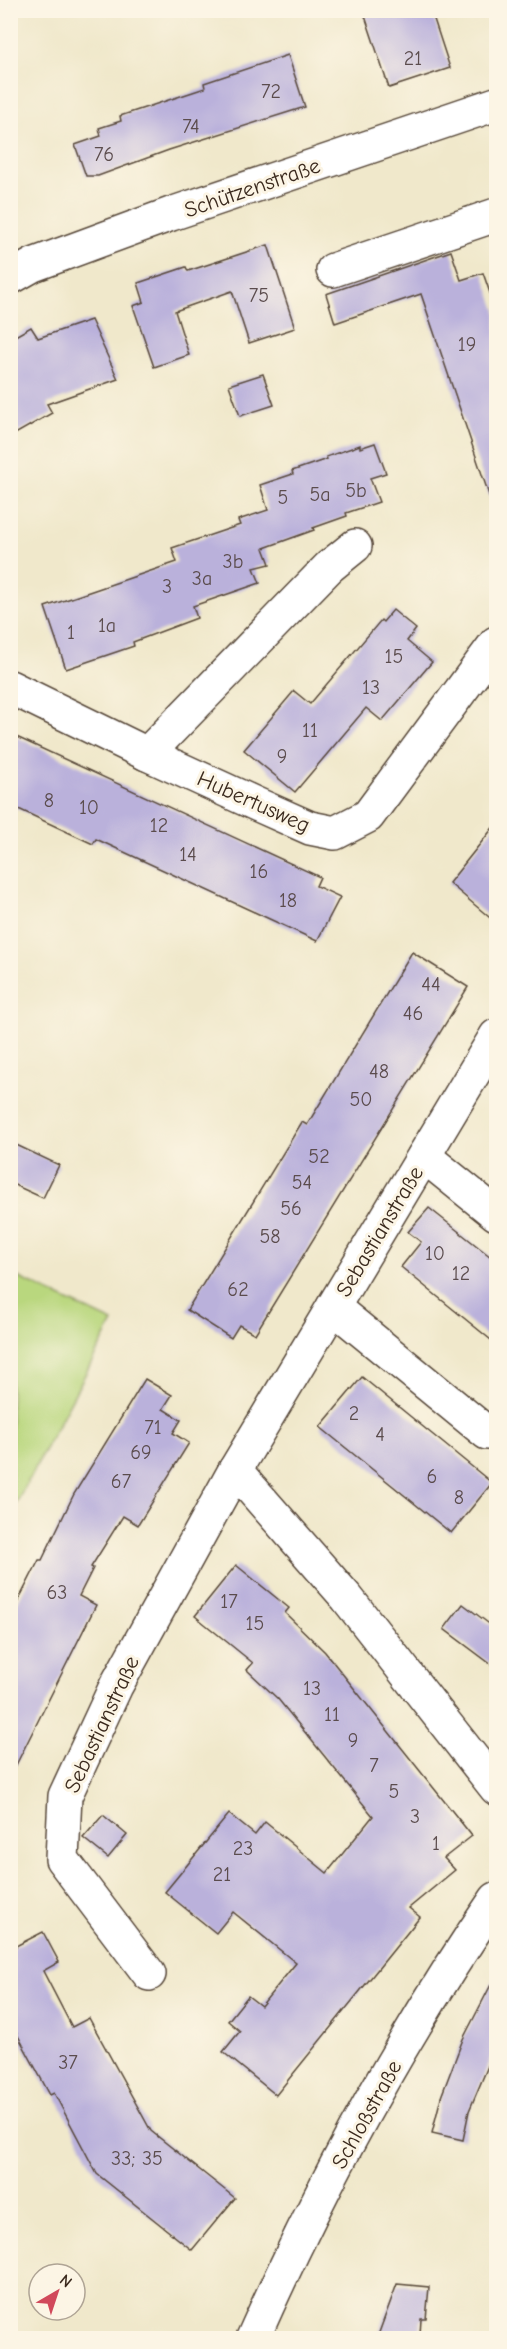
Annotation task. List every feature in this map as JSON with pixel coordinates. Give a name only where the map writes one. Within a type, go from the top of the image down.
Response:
[{"type":"street","name":"Schützenstraße","points":[[10,278],[33,265],[171,214],[496,104]]},
{"type":"street","points":[[333,270],[496,215]]},
{"type":"street","points":[[147,754],[328,567],[355,546]]},
{"type":"street","name":"Hubertusweg","points":[[10,687],[147,754],[310,828],[335,833],[368,816],[496,643]]},
{"type":"street","name":"Sebastianstraße","points":[[149,1974],[62,1859],[64,1796],[116,1686],[235,1470],[496,1036]]},
{"type":"street","name":"Sebastianstraße","points":[[424,1156],[496,1214]]},
{"type":"street","name":"Sebastianstraße","points":[[333,1307],[488,1433]]},
{"type":"street","points":[[235,1470],[347,1598],[496,1788]]},
{"type":"street","name":"Schloßstraße","points":[[253,2338],[295,2245],[365,2113],[446,1971],[496,1899]]},
{"type":"green space","points":[[11,1274],[113,1322],[11,1513]]},
{"type":"building","points":[[363,10],[431,10],[450,68],[389,88]]},
{"type":"building","points":[[288,55],[305,107],[169,150],[98,176],[86,176],[75,145],[101,136],[99,128],[121,121],[120,116],[205,88],[204,83]]},
{"type":"building","points":[[268,245],[295,328],[249,343],[232,291],[175,311],[189,355],[154,367],[133,306],[144,302],[138,283],[186,267],[188,271]]},
{"type":"building","points":[[451,251],[461,280],[483,273],[496,310],[496,500],[491,501],[421,294],[335,323],[326,294]]},
{"type":"building","points":[[91,320],[118,379],[47,404],[52,413],[10,437],[10,339],[31,327],[38,338]]},
{"type":"building","points":[[263,374],[274,405],[240,416],[229,385]]},
{"type":"building","points":[[375,443],[386,473],[370,478],[379,502],[346,513],[347,516],[264,548],[270,564],[254,568],[260,583],[193,606],[197,618],[133,642],[134,646],[66,669],[45,607],[177,562],[172,548],[240,525],[238,520],[268,510],[260,485],[293,474],[292,471],[327,459],[326,457],[360,445],[360,448]]},
{"type":"building","points":[[393,610],[416,629],[407,641],[432,662],[382,721],[366,708],[295,792],[244,750],[294,691],[310,704],[381,620],[383,622]]},
{"type":"building","points":[[10,734],[320,877],[316,886],[340,897],[317,941],[96,839],[93,844],[10,805]]},
{"type":"building","points":[[496,824],[496,923],[449,883]]},
{"type":"building","points":[[412,952],[468,987],[255,1334],[239,1325],[231,1338],[187,1310],[302,1122],[307,1125]]},
{"type":"building","points":[[10,1142],[59,1165],[43,1198],[10,1183]]},
{"type":"building","points":[[429,1208],[496,1261],[496,1344],[401,1267],[421,1242],[408,1232]]},
{"type":"building","points":[[362,1377],[492,1483],[451,1533],[320,1427]]},
{"type":"building","points":[[145,1379],[172,1395],[163,1409],[181,1420],[173,1433],[189,1443],[138,1525],[123,1516],[91,1567],[93,1568],[79,1596],[96,1605],[10,1777],[10,1617],[39,1560],[42,1560],[74,1494]]},
{"type":"building","points":[[236,1565],[289,1608],[285,1613],[325,1652],[472,1836],[444,1858],[455,1870],[409,1908],[420,1917],[276,2095],[223,2052],[240,2031],[228,2021],[248,1996],[261,2006],[296,1963],[233,1912],[216,1933],[165,1892],[229,1814],[255,1835],[265,1822],[327,1873],[373,1816],[278,1699],[247,1670],[253,1663],[195,1616]]},
{"type":"building","points":[[463,1604],[496,1629],[496,1668],[444,1629]]},
{"type":"building","points":[[103,1815],[127,1835],[108,1858],[83,1838]]},
{"type":"building","points":[[43,1932],[59,1962],[43,1971],[72,2027],[89,2018],[151,2131],[235,2198],[192,2250],[97,2174],[54,2093],[50,2095],[10,2021],[10,1949]]},
{"type":"building","points":[[496,1975],[496,2047],[469,2111],[463,2140],[432,2133],[441,2097],[463,2039]]},
{"type":"building","points":[[397,2284],[429,2287],[426,2319],[421,2319],[420,2335],[415,2335],[414,2338],[377,2338]]}]
